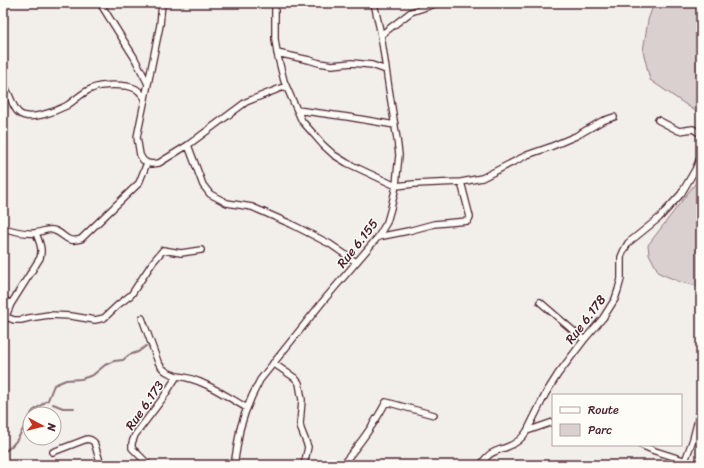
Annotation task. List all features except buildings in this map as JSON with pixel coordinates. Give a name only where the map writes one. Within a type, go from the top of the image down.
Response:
[{"type":"street","points":[[100,3],[134,57],[148,84]]},
{"type":"street","points":[[162,3],[160,25],[137,137],[140,155],[147,163],[159,163],[188,145],[246,102],[286,86]]},
{"type":"street","points":[[275,3],[275,39],[277,52],[286,86],[302,120],[323,145],[334,155],[347,163],[396,186],[460,182],[482,178],[527,154],[550,147],[576,136],[602,121],[614,117]]},
{"type":"street","name":"Rue 6.155","points":[[235,465],[240,429],[247,408],[260,380],[324,300],[378,237],[387,222],[392,208],[399,155],[381,35],[374,3]]},
{"type":"street","points":[[381,35],[411,12],[438,3]]},
{"type":"street","points":[[277,52],[319,63],[332,65],[352,63],[372,65],[386,70]]},
{"type":"street","points":[[3,88],[9,93],[20,114],[30,116],[40,115],[66,106],[92,88],[100,86],[134,88],[138,90],[145,98]]},
{"type":"street","points":[[297,110],[395,125]]},
{"type":"street","points":[[658,120],[679,131],[693,130],[701,134]]},
{"type":"street","points":[[188,145],[203,185],[210,194],[227,204],[252,207],[291,224],[330,244],[356,262]]},
{"type":"street","name":"Rue 6.178","points":[[481,465],[486,457],[491,453],[518,442],[523,437],[543,398],[558,374],[603,318],[615,299],[621,279],[622,257],[628,243],[659,218],[681,194],[695,170],[701,156]]},
{"type":"street","points":[[3,228],[23,233],[36,233],[46,229],[51,229],[55,230],[69,240],[75,241],[81,239],[139,183],[147,163]]},
{"type":"street","points":[[378,237],[434,224],[468,221],[470,217],[460,182]]},
{"type":"street","points":[[3,323],[11,304],[40,258],[42,252],[41,245],[36,233]]},
{"type":"street","points":[[6,316],[14,320],[49,316],[71,316],[94,320],[104,318],[119,304],[131,296],[153,262],[163,250],[181,253],[201,250]]},
{"type":"street","points":[[3,300],[11,304]]},
{"type":"street","points":[[540,302],[584,340]]},
{"type":"street","name":"Rue 6.173","points":[[142,318],[161,367],[167,373],[177,376],[133,439],[132,448],[149,465]]},
{"type":"street","points":[[273,363],[295,378],[299,383],[302,400],[300,424],[308,447],[304,465]]},
{"type":"street","points":[[177,376],[187,377],[206,385],[247,408]]},
{"type":"street","points":[[342,465],[362,442],[378,418],[386,402],[434,415]]},
{"type":"street","points":[[686,461],[701,408]]},
{"type":"street","points":[[527,431],[552,422]]},
{"type":"street","points":[[53,452],[87,439],[91,440],[94,442],[101,465]]},
{"type":"street","points":[[643,446],[699,465]]},
{"type":"green space","points":[[654,3],[701,3],[701,115],[650,80],[643,51],[648,20]]},
{"type":"green space","points":[[701,176],[701,287],[680,282],[659,273],[649,254],[648,245]]},
{"type":"waterway","points":[[40,406],[48,400],[54,385],[66,380],[81,379],[93,375],[105,365],[114,361],[123,360],[146,346]]},
{"type":"waterway","points":[[53,404],[63,408],[74,408]]},
{"type":"waterway","points":[[3,452],[16,441],[22,431]]}]
